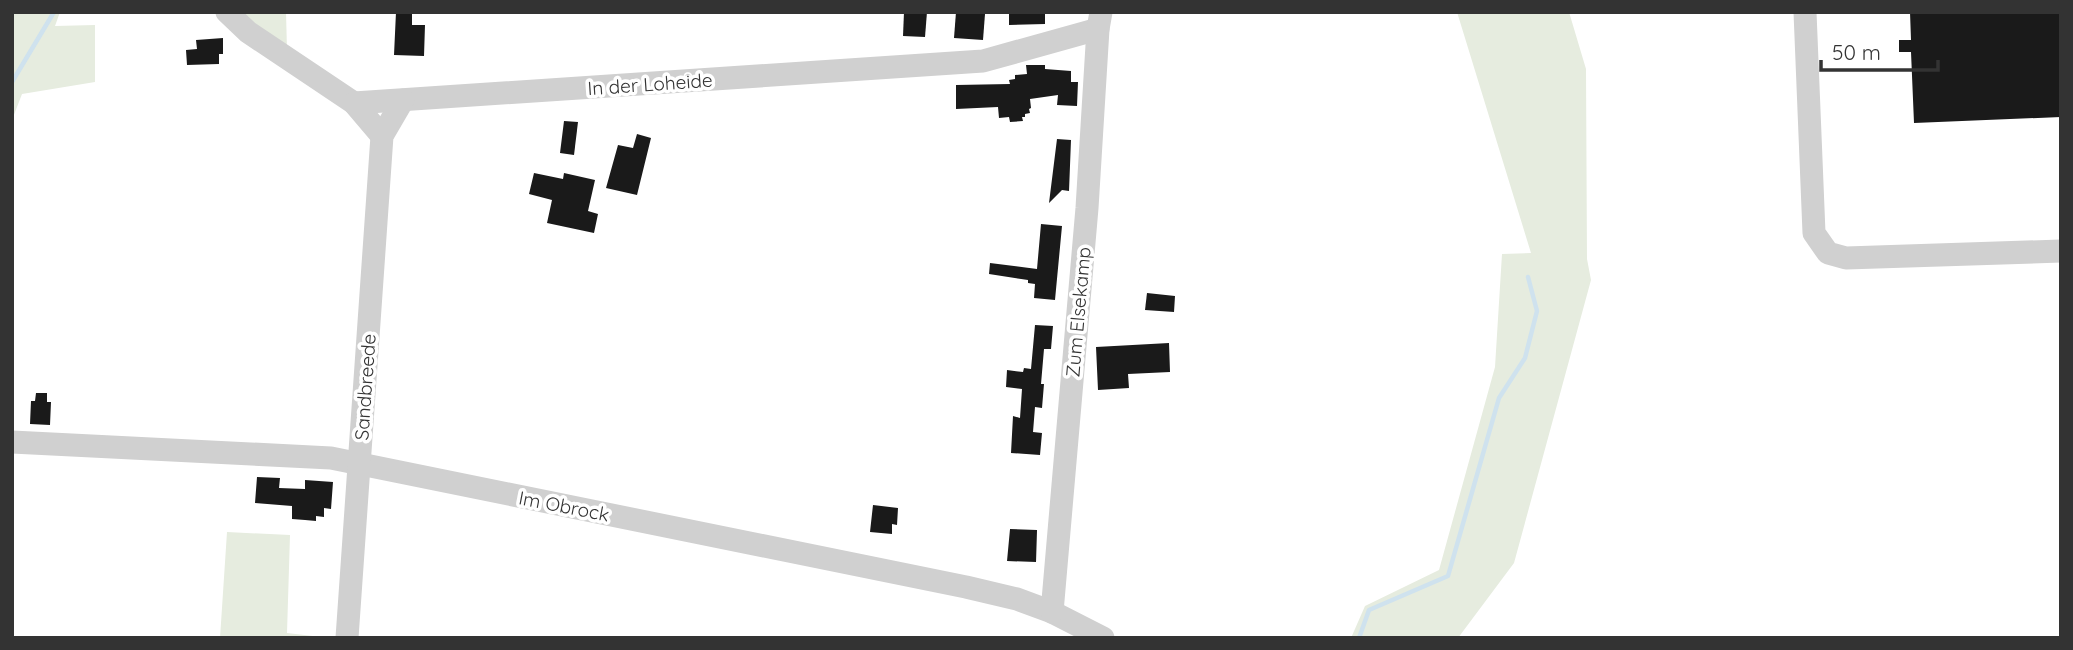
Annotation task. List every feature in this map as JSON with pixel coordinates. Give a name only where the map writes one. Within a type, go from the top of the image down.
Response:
[{"type":"street","points":[[227,12],[248,32],[354,103],[383,136]]},
{"type":"street","points":[[1805,12],[1814,233],[1828,253],[1846,258],[2061,251]]},
{"type":"street","name":"In der Loheide","points":[[354,103],[983,61],[1099,21]]},
{"type":"street","name":"Zum Elsekamp","points":[[1052,612],[1087,208],[1099,21]]},
{"type":"street","name":"Sandbreede","points":[[347,638],[383,136],[403,100]]},
{"type":"street","name":"Im Obrock","points":[[12,442],[331,458],[966,587],[1017,599],[1052,612],[1103,638]]},
{"type":"shaded area","points":[[12,12],[60,12],[55,26],[95,25],[95,82],[22,94],[12,120]]},
{"type":"shaded area","points":[[239,12],[286,12],[287,50]]},
{"type":"shaded area","points":[[1457,12],[1569,12],[1586,69],[1587,259],[1591,280],[1514,563],[1458,638],[1351,638],[1365,606],[1439,570],[1495,367],[1502,254],[1531,253]]},
{"type":"shaded area","points":[[227,532],[290,535],[287,633],[330,638],[220,638]]},
{"type":"building","points":[[396,12],[412,12],[412,25],[425,25],[424,56],[394,55]]},
{"type":"building","points":[[904,12],[927,12],[925,37],[903,36]]},
{"type":"building","points":[[956,12],[985,14],[983,40],[954,38]]},
{"type":"building","points":[[1009,12],[1045,12],[1045,24],[1009,25]]},
{"type":"building","points":[[1910,12],[2061,12],[2061,117],[1914,123],[1911,52],[1899,52],[1899,40],[1911,40]]},
{"type":"building","points":[[223,38],[223,54],[219,54],[219,64],[187,65],[186,50],[197,49],[196,40]]},
{"type":"building","points":[[1026,65],[1045,65],[1045,69],[1071,71],[1071,82],[1078,82],[1077,106],[1057,105],[1058,95],[1030,99],[1030,113],[1022,117],[1023,121],[1010,122],[1009,117],[999,118],[998,107],[956,109],[956,85],[1010,84],[1009,80],[1015,79],[1015,75],[1027,74]]},
{"type":"building","points":[[564,121],[578,122],[574,155],[560,153]]},
{"type":"building","points":[[637,134],[651,138],[637,195],[606,188],[618,145],[633,148]]},
{"type":"building","points":[[1057,139],[1071,140],[1069,191],[1062,190],[1049,203]]},
{"type":"building","points":[[534,173],[563,179],[564,173],[595,180],[588,211],[598,214],[594,233],[547,223],[552,200],[529,194]]},
{"type":"building","points":[[1041,224],[1062,226],[1055,300],[1034,298],[1035,284],[1028,283],[1028,280],[989,274],[990,263],[1037,269]]},
{"type":"building","points":[[1147,293],[1175,296],[1174,312],[1145,310]]},
{"type":"building","points":[[1035,325],[1053,326],[1051,349],[1044,349],[1042,408],[1035,407],[1033,432],[1042,433],[1040,455],[1011,453],[1013,416],[1020,418],[1022,389],[1006,387],[1007,370],[1023,372],[1024,368],[1031,369]]},
{"type":"building","points":[[1169,343],[1170,372],[1128,374],[1129,388],[1098,390],[1096,347]]},
{"type":"building","points":[[36,393],[47,393],[47,402],[51,402],[50,425],[30,424],[31,401],[35,401]]},
{"type":"building","points":[[257,477],[280,478],[279,488],[305,489],[305,480],[333,482],[331,509],[324,508],[324,517],[316,516],[316,521],[292,519],[292,506],[255,503]]},
{"type":"building","points":[[873,505],[898,508],[897,525],[892,524],[892,534],[870,532]]},
{"type":"building","points":[[1010,529],[1037,530],[1036,562],[1007,561]]},
{"type":"waterway","points":[[12,82],[54,12]]},
{"type":"waterway","points":[[1359,638],[1369,610],[1448,576],[1499,398],[1525,358],[1537,311],[1528,277]]}]
